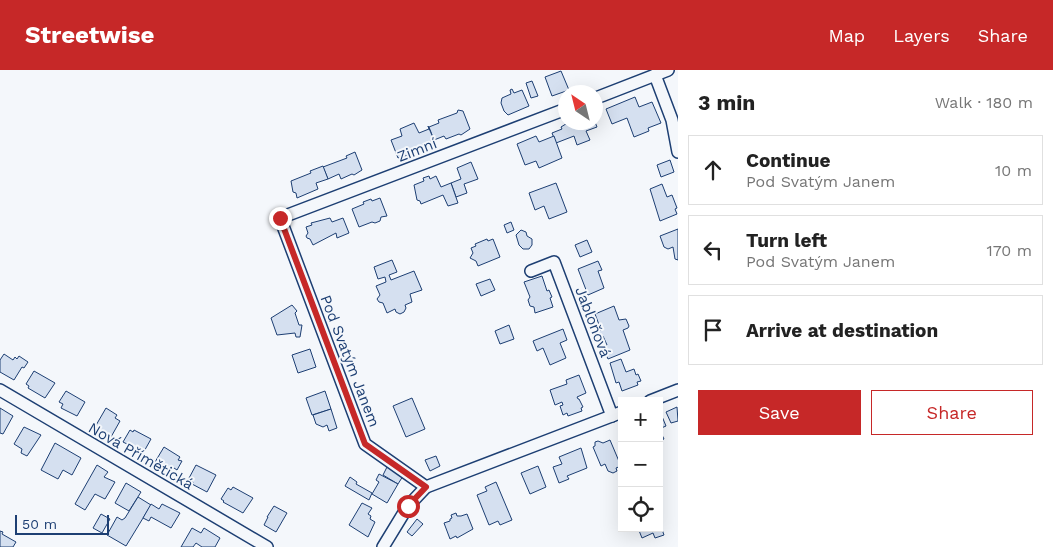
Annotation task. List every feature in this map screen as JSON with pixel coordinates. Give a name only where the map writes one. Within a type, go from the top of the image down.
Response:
[{"type":"street","points":[[603,95],[668,70]]},
{"type":"street","points":[[655,75],[672,120],[678,152]]},
{"type":"street","name":"Zimní","points":[[280,218],[558,112]]},
{"type":"street","name":"Pod Svatým Janem","points":[[280,218],[365,444],[426,487]]},
{"type":"street","name":"Jabloňová","points":[[531,271],[554,262],[617,414]]},
{"type":"street","name":"Nová Přímětická","points":[[0,390],[267,547]]},
{"type":"street","points":[[660,397],[678,390]]},
{"type":"street","points":[[383,547],[408,506],[426,487],[617,414]]},
{"type":"building","points":[[561,71],[567,85],[558,85],[558,94],[552,96],[545,77]]},
{"type":"building","points":[[532,81],[538,96],[531,98],[526,83]]},
{"type":"building","points":[[512,89],[514,93],[522,90],[529,106],[508,115],[501,103],[502,98],[511,94],[510,90]]},
{"type":"building","points":[[635,97],[639,107],[652,102],[661,123],[648,128],[649,131],[634,137],[627,118],[612,124],[606,109]]},
{"type":"building","points":[[458,110],[463,111],[470,129],[461,135],[446,139],[444,136],[434,140],[429,127],[439,123],[438,120],[457,113]]},
{"type":"building","points":[[414,123],[419,133],[429,129],[428,126],[434,140],[423,144],[424,147],[409,155],[398,158],[391,140],[402,136],[400,129]]},
{"type":"building","points":[[560,130],[589,130],[586,131],[590,140],[577,145],[574,136],[556,143],[552,133]]},
{"type":"building","points":[[536,136],[539,142],[554,136],[562,158],[539,168],[536,161],[525,165],[517,144]]},
{"type":"building","points":[[355,152],[362,170],[341,179],[339,174],[328,179],[323,167],[347,158],[346,156]]},
{"type":"building","points":[[670,160],[674,172],[661,177],[657,165]]},
{"type":"building","points":[[471,162],[478,179],[464,184],[467,193],[456,197],[451,183],[461,179],[457,168]]},
{"type":"building","points":[[323,166],[328,179],[316,183],[318,189],[297,198],[296,193],[293,192],[291,181]]},
{"type":"building","points":[[429,176],[430,179],[436,176],[441,187],[451,183],[458,203],[448,206],[443,195],[421,204],[417,200],[414,185],[424,181],[423,178]]},
{"type":"building","points":[[556,183],[567,212],[549,219],[544,206],[535,210],[529,193]]},
{"type":"building","points":[[662,184],[667,197],[672,195],[677,208],[675,209],[677,214],[660,221],[650,189]]},
{"type":"building","points":[[380,198],[387,216],[381,217],[380,221],[375,223],[372,222],[359,227],[352,209],[364,204],[363,202]]},
{"type":"building","points":[[330,218],[332,222],[343,218],[349,233],[337,238],[336,233],[313,245],[306,236],[308,233],[306,227],[312,225],[311,223]]},
{"type":"building","points":[[511,222],[514,230],[507,233],[504,225]]},
{"type":"building","points":[[678,229],[678,260],[675,259],[673,247],[668,249],[664,247],[660,236]]},
{"type":"building","points":[[521,230],[526,232],[527,236],[532,239],[532,245],[529,249],[523,249],[519,245],[516,235]]},
{"type":"building","points":[[487,239],[488,241],[493,239],[500,257],[478,266],[476,261],[470,258],[473,253],[471,248],[476,246],[475,244]]},
{"type":"building","points":[[587,240],[592,252],[580,257],[575,245]]},
{"type":"building","points":[[392,260],[397,272],[389,275],[391,280],[414,271],[422,290],[410,294],[412,302],[405,305],[404,312],[400,314],[395,309],[387,313],[383,303],[377,299],[380,295],[376,286],[386,282],[385,277],[378,279],[374,267]]},
{"type":"building","points":[[598,261],[602,270],[598,271],[604,288],[588,295],[578,269]]},
{"type":"building","points":[[542,276],[547,291],[549,290],[552,297],[550,298],[553,307],[535,313],[534,307],[530,306],[528,300],[530,297],[524,282]]},
{"type":"building","points":[[490,279],[495,290],[481,296],[476,284]]},
{"type":"building","points":[[292,305],[297,311],[295,313],[299,325],[302,325],[300,337],[296,337],[295,333],[277,335],[271,318]]},
{"type":"building","points":[[614,306],[619,320],[626,319],[629,326],[623,330],[630,350],[608,359],[603,347],[607,345],[603,336],[599,336],[597,331],[601,330],[595,314]]},
{"type":"building","points":[[509,325],[514,339],[500,344],[495,331]]},
{"type":"building","points":[[563,329],[567,340],[560,343],[566,358],[550,365],[543,348],[537,351],[533,341]]},
{"type":"building","points":[[310,349],[316,367],[298,373],[292,355]]},
{"type":"building","points":[[4,354],[13,360],[19,356],[28,362],[24,368],[22,367],[14,380],[0,372],[0,360]]},
{"type":"building","points":[[621,359],[626,372],[634,369],[641,381],[637,382],[638,385],[622,391],[619,382],[616,383],[610,363]]},
{"type":"building","points":[[34,371],[55,383],[45,398],[28,388],[29,386],[26,384]]},
{"type":"building","points":[[579,375],[586,393],[577,397],[583,407],[581,408],[582,411],[568,416],[567,413],[563,415],[560,406],[563,405],[562,402],[555,405],[550,390],[567,384],[566,380]]},
{"type":"building","points":[[66,391],[85,402],[77,416],[61,408],[63,404],[59,402]]},
{"type":"building","points":[[325,391],[331,409],[312,415],[306,398]]},
{"type":"building","points":[[412,398],[425,429],[406,437],[393,406]]},
{"type":"building","points":[[677,407],[678,421],[671,423],[666,412]]},
{"type":"building","points":[[0,408],[13,416],[3,434],[0,433]]},
{"type":"building","points":[[106,408],[117,415],[115,418],[120,421],[111,437],[95,427]]},
{"type":"building","points":[[331,409],[337,428],[329,431],[327,425],[323,427],[316,424],[313,415]]},
{"type":"building","points":[[24,427],[41,435],[27,456],[21,453],[22,449],[14,444]]},
{"type":"building","points":[[130,430],[133,432],[134,430],[151,439],[142,455],[123,442]]},
{"type":"building","points":[[610,440],[618,459],[617,471],[613,473],[608,471],[605,464],[601,466],[593,447],[595,442],[603,443]]},
{"type":"building","points":[[55,443],[81,458],[72,475],[63,470],[58,479],[41,470]]},
{"type":"building","points":[[164,447],[180,457],[178,460],[182,461],[177,470],[174,468],[171,471],[155,462]]},
{"type":"building","points":[[581,448],[587,468],[567,476],[569,479],[559,483],[553,467],[562,464],[559,457]]},
{"type":"building","points":[[436,456],[440,466],[430,471],[425,460]]},
{"type":"building","points":[[97,465],[108,472],[104,477],[115,482],[105,499],[95,494],[85,510],[75,504]]},
{"type":"building","points":[[196,465],[216,475],[207,492],[188,480]]},
{"type":"building","points":[[538,466],[546,487],[530,494],[521,473]]},
{"type":"building","points":[[387,467],[403,476],[398,484],[383,475]]},
{"type":"building","points":[[379,474],[398,484],[387,503],[372,494],[379,482],[376,480]]},
{"type":"building","points":[[350,477],[357,482],[356,484],[372,493],[369,500],[345,486]]},
{"type":"building","points":[[496,482],[512,520],[500,525],[498,521],[489,525],[477,495],[487,491],[485,487]]},
{"type":"building","points":[[126,483],[141,492],[129,511],[115,503]]},
{"type":"building","points":[[233,487],[253,498],[243,513],[221,499],[228,488],[231,490]]},
{"type":"building","points":[[138,497],[151,505],[126,546],[107,535],[117,517],[122,520],[125,518]]},
{"type":"building","points":[[362,503],[372,508],[368,514],[371,516],[370,519],[375,522],[368,537],[349,525]]},
{"type":"building","points":[[151,504],[159,509],[162,504],[180,513],[171,528],[151,517],[149,521],[143,518]]},
{"type":"building","points":[[274,506],[287,513],[276,532],[264,525]]},
{"type":"building","points":[[456,513],[457,516],[467,514],[473,529],[457,538],[456,536],[450,539],[444,523],[450,521],[451,515]]},
{"type":"building","points":[[101,514],[110,519],[102,533],[93,528]]},
{"type":"building","points":[[417,519],[423,524],[412,536],[407,532]]},
{"type":"building","points":[[192,528],[201,533],[204,528],[220,538],[215,547],[202,547],[196,543],[193,547],[181,547]]},
{"type":"building","points":[[0,531],[16,542],[13,547],[0,547]]},
{"type":"building","points":[[640,532],[663,532],[664,535],[655,538],[653,533],[642,538]]},
{"type":"route","points":[[280,218],[365,444],[426,487],[408,506]]}]
